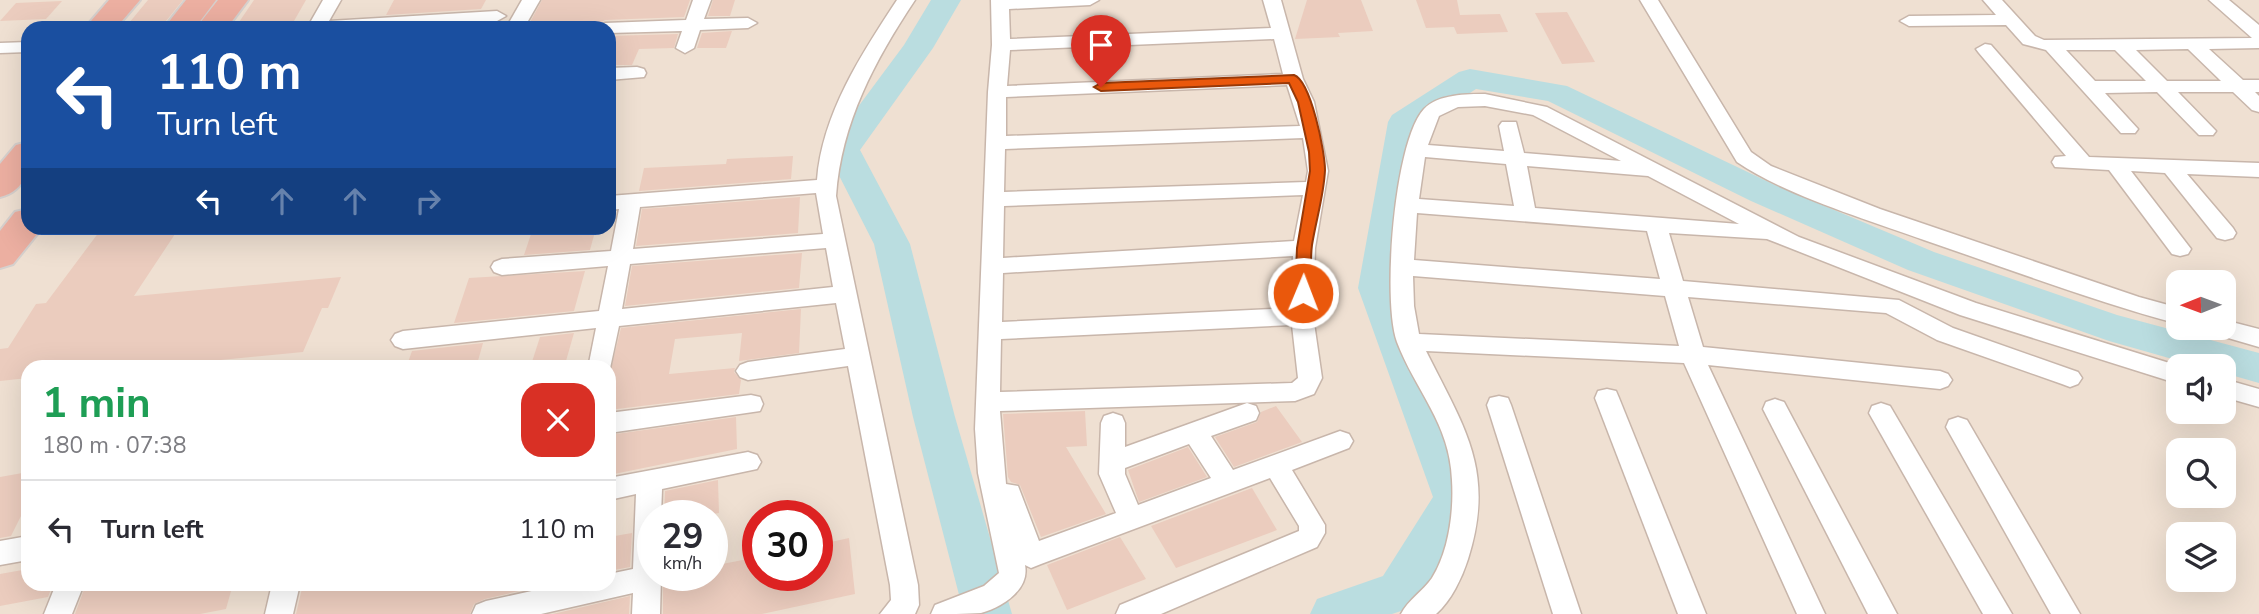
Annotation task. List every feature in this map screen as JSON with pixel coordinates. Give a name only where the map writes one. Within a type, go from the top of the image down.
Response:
[{"type":"highway","points":[[106,21],[125,0]]},
{"type":"highway","points":[[132,21],[149,0]]},
{"type":"highway","points":[[184,21],[201,0]]},
{"type":"highway","points":[[216,21],[233,0]]},
{"type":"highway","points":[[16,168],[21,149]]},
{"type":"highway","points":[[0,255],[21,230]]},
{"type":"street","points":[[320,21],[332,0]]},
{"type":"street","points":[[519,21],[531,0]]},
{"type":"street","points":[[685,48],[702,0]]},
{"type":"street","points":[[894,614],[905,605],[904,585],[825,187],[830,150],[855,88],[906,0]]},
{"type":"street","points":[[945,614],[1000,590],[1010,582],[1013,574],[990,467],[988,402],[997,92],[1001,45],[1000,2],[1090,0]]},
{"type":"street","points":[[988,402],[1295,392],[1305,387],[1310,377],[1302,316],[1304,248],[1315,188],[1316,152],[1304,102],[1294,79],[1272,0]]},
{"type":"street","points":[[1649,0],[1744,157],[1764,171],[1873,215],[2166,313]]},
{"type":"street","points":[[1992,0],[2035,44],[2259,43]]},
{"type":"street","points":[[2218,0],[2259,34]]},
{"type":"street","points":[[422,21],[497,16]]},
{"type":"street","points":[[1909,21],[2011,20]]},
{"type":"street","points":[[616,28],[748,23]]},
{"type":"street","points":[[1001,45],[1281,33]]},
{"type":"street","points":[[2193,44],[2259,106]]},
{"type":"street","points":[[2121,45],[2206,131]]},
{"type":"street","points":[[2052,46],[2128,129]]},
{"type":"street","points":[[0,48],[21,47]]},
{"type":"street","points":[[1985,49],[2083,163]]},
{"type":"street","points":[[616,74],[636,73]]},
{"type":"street","points":[[997,92],[1294,79]]},
{"type":"street","points":[[2089,87],[2259,86]]},
{"type":"street","points":[[1415,614],[1440,603],[1457,550],[1465,503],[1463,460],[1447,412],[1409,342],[1404,321],[1403,267],[1415,150],[1421,126],[1433,112],[1456,103],[1480,100],[1509,102],[1540,111],[1774,234],[1968,309],[2166,371]]},
{"type":"street","points":[[1509,126],[1526,214]]},
{"type":"street","points":[[996,143],[1311,132]]},
{"type":"street","points":[[1415,150],[1656,171]]},
{"type":"street","points":[[2062,162],[2257,173]]},
{"type":"street","points":[[2115,164],[2180,248]]},
{"type":"street","points":[[2170,166],[2225,233]]},
{"type":"street","points":[[601,360],[621,256],[620,202],[825,187]]},
{"type":"street","points":[[995,199],[1315,188]]},
{"type":"street","points":[[1409,205],[1774,234]]},
{"type":"street","points":[[1656,225],[1692,355],[1811,614]]},
{"type":"street","points":[[502,267],[835,240]]},
{"type":"street","points":[[992,266],[1304,248]]},
{"type":"street","points":[[1403,267],[1886,305],[1899,308],[1945,334],[2070,378]]},
{"type":"street","points":[[403,340],[846,294]]},
{"type":"street","points":[[990,331],[1302,316]]},
{"type":"street","points":[[2236,332],[2259,338]]},
{"type":"street","points":[[1409,342],[1692,355],[1940,380]]},
{"type":"street","points":[[748,371],[859,356]]},
{"type":"street","points":[[2236,391],[2259,398]]},
{"type":"street","points":[[1607,398],[1692,614]]},
{"type":"street","points":[[616,422],[751,404]]},
{"type":"street","points":[[1499,405],[1567,614]]},
{"type":"street","points":[[1775,409],[1883,614]]},
{"type":"street","points":[[1112,462],[1247,413]]},
{"type":"street","points":[[1881,413],[1998,614]]},
{"type":"street","points":[[1113,423],[1112,474],[1131,518]]},
{"type":"street","points":[[1958,427],[2066,614]]},
{"type":"street","points":[[1195,432],[1227,482]]},
{"type":"street","points":[[990,467],[1001,470],[1015,518],[1031,556],[1339,440]]},
{"type":"street","points":[[616,488],[748,462]]},
{"type":"street","points":[[1129,614],[1308,539],[1312,533],[1312,525],[1276,464]]},
{"type":"street","points":[[648,500],[649,481]]},
{"type":"street","points":[[0,553],[21,549]]},
{"type":"street","points":[[616,585],[637,580]]},
{"type":"street","points":[[58,614],[67,591]]},
{"type":"street","points":[[279,614],[284,591]]},
{"type":"street","points":[[486,614],[588,591]]},
{"type":"street","points":[[646,591],[646,614]]},
{"type":"shaded area","points":[[0,0],[2259,0],[2259,614],[0,614]]},
{"type":"building","points":[[148,0],[183,0],[166,21],[131,21]]},
{"type":"building","points":[[254,0],[306,0],[294,21],[240,21]]},
{"type":"building","points":[[394,0],[486,0],[481,9],[386,15]]},
{"type":"building","points":[[542,0],[690,0],[684,17],[531,21]]},
{"type":"building","points":[[713,0],[735,0],[730,16],[708,16]]},
{"type":"building","points":[[1307,0],[1361,0],[1373,31],[1338,33],[1340,37],[1295,39]]},
{"type":"building","points":[[1416,0],[1457,0],[1460,15],[1500,14],[1508,32],[1457,34],[1454,27],[1426,28]]},
{"type":"building","points":[[62,1],[46,19],[0,21],[16,3]]},
{"type":"building","points":[[1567,12],[1595,62],[1562,64],[1535,13]]},
{"type":"building","points":[[732,31],[726,48],[697,48],[702,33]]},
{"type":"building","points":[[678,34],[674,48],[639,49],[632,65],[616,65],[616,36]]},
{"type":"building","points":[[793,156],[791,179],[639,191],[644,168],[726,164],[727,159]]},
{"type":"building","points":[[800,197],[798,233],[636,246],[642,209]]},
{"type":"building","points":[[97,235],[174,235],[134,296],[341,277],[328,308],[322,308],[303,352],[221,360],[21,360],[21,379],[0,381],[0,349],[8,348],[36,304],[46,303]]},
{"type":"building","points":[[531,235],[594,235],[590,250],[524,255]]},
{"type":"building","points":[[802,253],[799,288],[625,306],[632,266]]},
{"type":"building","points":[[585,271],[574,311],[454,323],[469,278]]},
{"type":"building","points":[[801,309],[799,353],[739,361],[742,333],[675,339],[669,374],[735,368],[734,372],[741,380],[739,394],[616,409],[616,360],[613,360],[621,328]]},
{"type":"building","points":[[574,333],[566,360],[533,360],[540,337]]},
{"type":"building","points":[[483,343],[478,360],[409,360],[412,351]]},
{"type":"building","points":[[1276,406],[1302,442],[1234,467],[1215,437],[1257,422],[1261,412]]},
{"type":"building","points":[[1085,411],[1087,446],[1066,447],[1106,514],[1041,537],[1020,485],[1011,482],[1008,477],[1003,414]]},
{"type":"building","points":[[736,417],[737,449],[616,474],[616,434]]},
{"type":"building","points":[[1188,447],[1207,477],[1139,502],[1128,470]]},
{"type":"building","points":[[21,473],[21,516],[11,536],[0,538],[0,477]]},
{"type":"building","points":[[718,480],[719,500],[665,500],[665,491]]},
{"type":"building","points":[[1252,488],[1277,530],[1176,568],[1151,526]]},
{"type":"building","points":[[632,533],[630,567],[616,570],[616,536]]},
{"type":"building","points":[[1120,537],[1146,579],[1067,610],[1047,565]]},
{"type":"building","points":[[849,538],[855,594],[762,614],[663,614],[663,591],[728,591],[728,563],[742,560],[742,591],[833,591],[833,542]]},
{"type":"building","points":[[21,570],[21,591],[50,591],[48,597],[0,606],[0,574]]},
{"type":"building","points":[[83,591],[231,591],[226,609],[200,614],[75,614]]},
{"type":"building","points":[[301,591],[519,591],[474,604],[470,614],[296,614]]},
{"type":"building","points":[[630,596],[629,614],[553,614]]},
{"type":"waterway","points":[[946,0],[918,48],[843,150],[892,244],[934,417],[988,614]]},
{"type":"waterway","points":[[1334,614],[1399,591],[1456,499],[1377,288],[1404,122],[1470,79],[1556,93],[1763,193],[1921,261],[2109,327],[2259,368]]},
{"type":"route","points":[[1101,87],[1294,79],[1304,102],[1318,171],[1304,248],[1303,293]]}]
